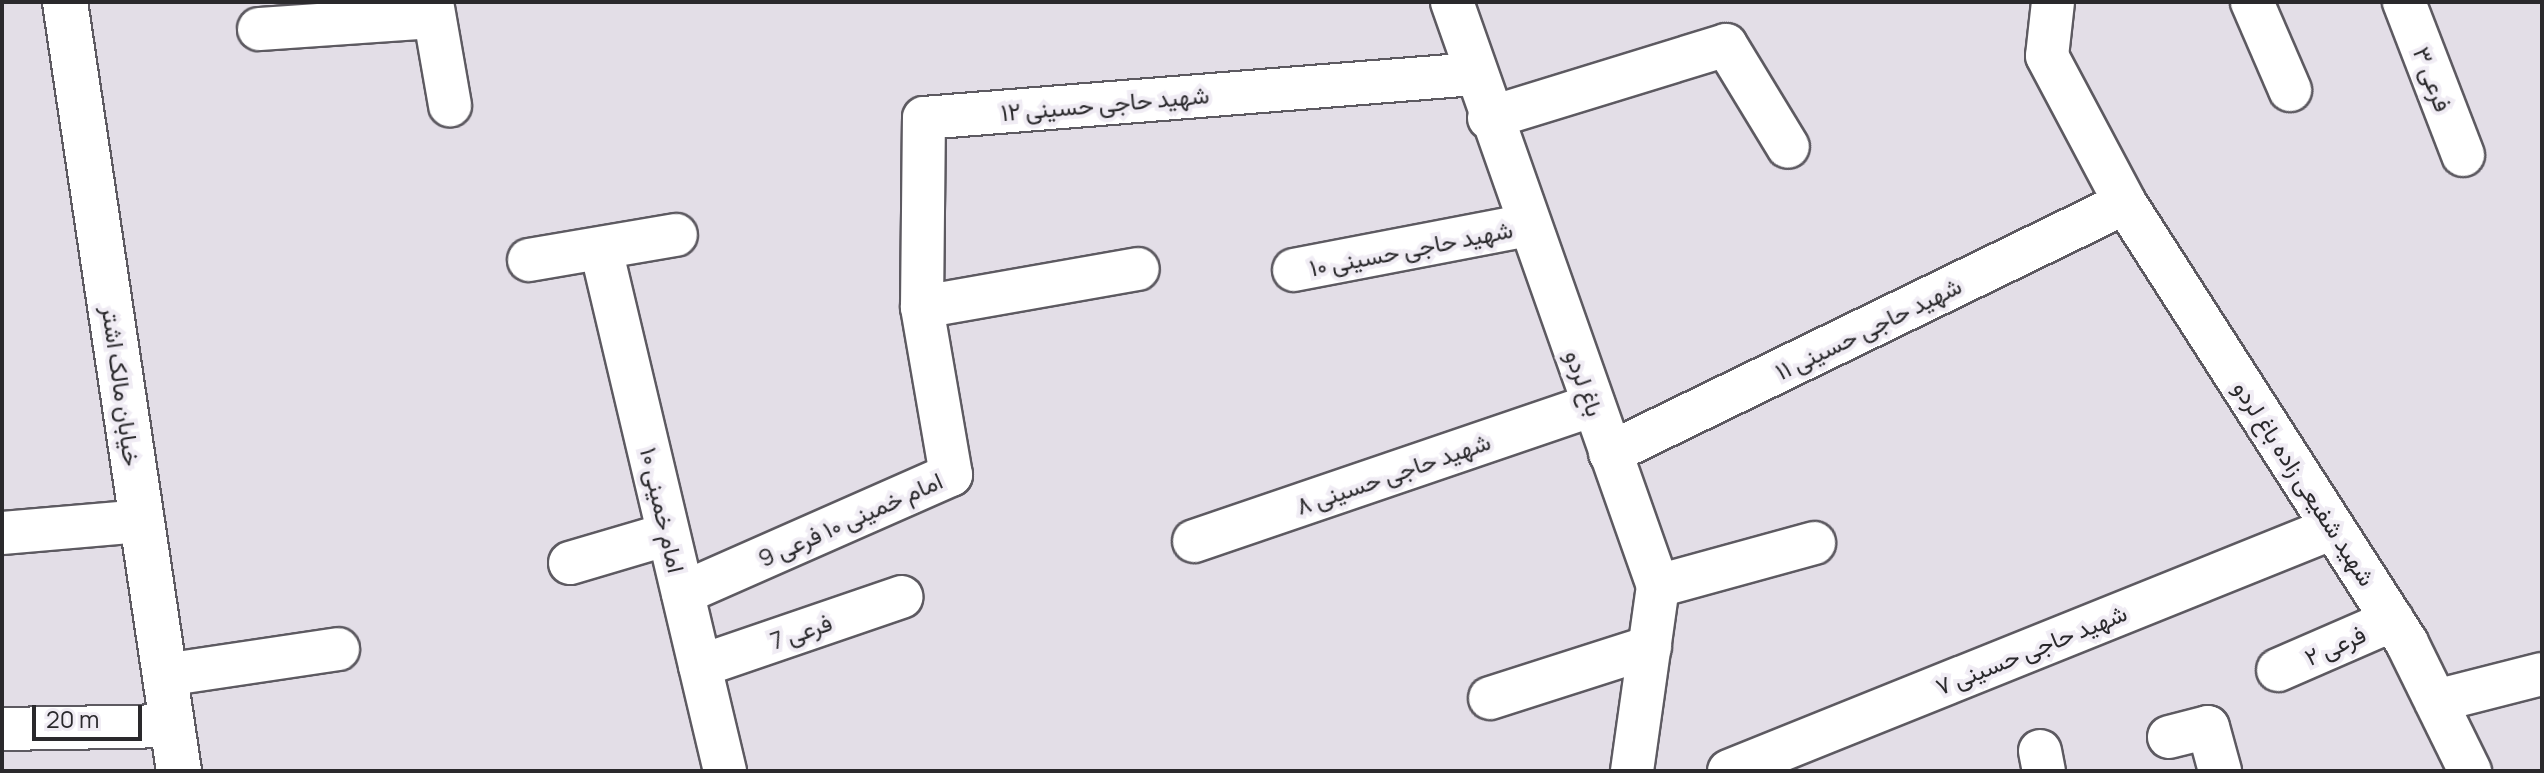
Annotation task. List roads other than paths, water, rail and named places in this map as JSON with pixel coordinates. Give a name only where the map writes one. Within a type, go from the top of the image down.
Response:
[{"type":"street","name":"خیابان مالک اشتر","points":[[65,2],[179,771]]},
{"type":"street","name":"باغ لردو","points":[[1452,2],[1489,118],[1658,586],[1632,771]]},
{"type":"street","name":"شهید شفیعی زاده باغ لردو","points":[[2053,2],[2047,56],[2125,203],[2393,620],[2470,771]]},
{"type":"street","points":[[2252,2],[2290,90]]},
{"type":"street","name":"فرعی ۳","points":[[2404,2],[2463,155]]},
{"type":"street","points":[[259,29],[433,9],[450,105]]},
{"type":"street","points":[[1489,118],[1726,45],[1788,147]]},
{"type":"street","name":"شهید حاجی حسینی ۱۲","points":[[922,307],[924,118],[1475,74]]},
{"type":"street","name":"شهید حاجی حسینی ۱۱","points":[[1610,453],[2125,203]]},
{"type":"street","name":"شهید حاجی حسینی ۱۰","points":[[1294,270],[1528,225]]},
{"type":"street","points":[[529,260],[676,235]]},
{"type":"street","name":"امام خمینی ۱۰","points":[[601,249],[725,771]]},
{"type":"street","points":[[922,307],[1138,269]]},
{"type":"street","name":"امام خمینی ۱۰ فرعی 9","points":[[683,593],[951,475],[922,307]]},
{"type":"street","name":"شهید حاجی حسینی ۸","points":[[1194,541],[1593,405]]},
{"type":"street","points":[[2,533],[142,521]]},
{"type":"street","name":"شهید حاجی حسینی ۷","points":[[1729,771],[2333,528]]},
{"type":"street","points":[[570,563],[668,534]]},
{"type":"street","points":[[1658,586],[1814,543]]},
{"type":"street","name":"فرعی 7","points":[[700,666],[901,597]]},
{"type":"street","name":"فرعی ۲","points":[[2278,670],[2393,620]]},
{"type":"street","points":[[1490,698],[1650,647]]},
{"type":"street","points":[[165,675],[338,649]]},
{"type":"street","points":[[2436,701],[2542,674]]},
{"type":"street","points":[[2,729],[173,726]]},
{"type":"street","points":[[2169,737],[2208,727],[2220,771]]}]
